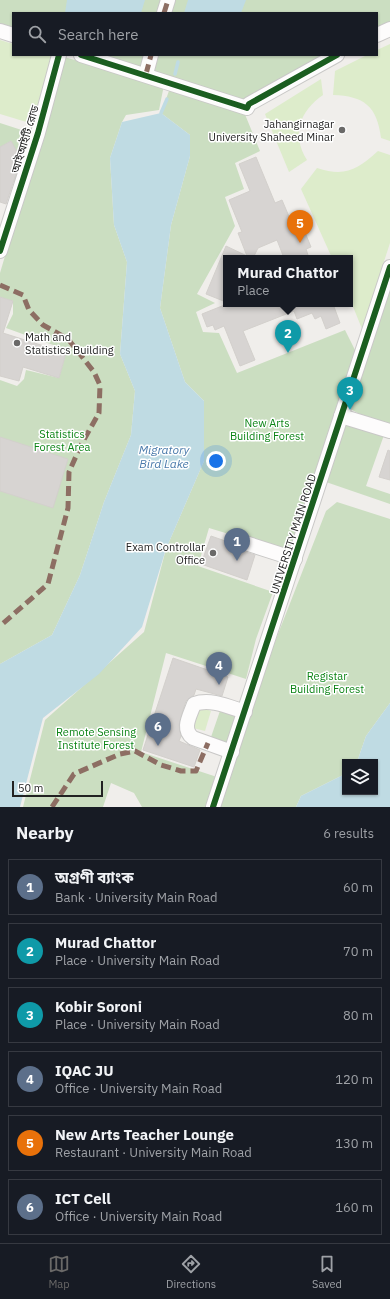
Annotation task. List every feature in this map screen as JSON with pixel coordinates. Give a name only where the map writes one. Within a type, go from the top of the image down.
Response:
[{"type":"street","points":[[164,12],[168,0]]},
{"type":"street","points":[[0,24],[12,28]]},
{"type":"street","points":[[378,34],[390,28]]},
{"type":"street","points":[[0,30],[12,35]]},
{"type":"street","name":"আইআইটি রোড","points":[[0,251],[38,133],[59,56]]},
{"type":"street","points":[[85,56],[146,73]]},
{"type":"street","points":[[100,56],[146,73],[248,106],[335,56]]},
{"type":"street","points":[[146,73],[152,56]]},
{"type":"street","name":"UNIVERSITY MAIN ROAD","points":[[213,807],[246,712],[390,267]]},
{"type":"street","points":[[341,416],[390,431]]},
{"type":"street","points":[[239,541],[295,559]]},
{"type":"street","points":[[232,752],[193,738],[188,734],[186,727],[194,704],[210,702],[246,712]]},
{"type":"green space","points":[[0,0],[390,0],[390,29],[378,35],[378,12],[12,12],[12,29],[0,25]]},
{"type":"green space","points":[[0,40],[12,44],[12,56],[54,56],[33,124],[0,114]]},
{"type":"green space","points":[[390,44],[390,141],[381,138],[376,118],[367,105],[353,98],[333,95],[335,71],[365,56],[378,56],[378,50]]},
{"type":"green space","points":[[99,56],[335,56],[249,104]]},
{"type":"green space","name":"Statistics Forest Area","points":[[64,57],[164,85],[159,110],[126,115],[122,122],[110,158],[114,225],[127,262],[120,354],[135,391],[131,435],[104,502],[80,575],[52,635],[0,664],[0,380],[17,386],[24,379],[26,370],[59,378],[67,350],[6,328],[13,314],[13,301],[0,297],[0,273]]},
{"type":"green space","points":[[321,79],[323,95],[309,108],[300,124],[300,141],[302,150],[307,160],[289,172],[265,114]]},
{"type":"green space","points":[[170,88],[244,112],[260,151],[235,163],[244,189],[225,197],[235,226],[197,294],[215,303],[196,312],[203,332],[219,333],[237,373],[345,330],[357,354],[292,553],[209,528],[198,566],[273,592],[256,639],[246,679],[166,653],[141,752],[217,777],[207,807],[142,807],[134,793],[111,783],[103,807],[23,807],[45,720],[144,632],[166,549],[204,461],[204,401],[185,382],[160,308],[171,225],[190,156],[190,135],[161,113]]},
{"type":"green space","points":[[0,123],[37,135],[22,183],[4,178],[25,167],[11,141],[0,147]]},
{"type":"green space","points":[[378,151],[390,155],[390,243],[362,329],[353,306],[353,255],[331,255],[301,189],[317,168],[327,171],[343,172],[364,163]]},
{"type":"green space","points":[[390,267],[390,431],[345,406]]},
{"type":"green space","points":[[346,422],[384,435],[366,486],[390,494],[390,504],[326,482]]},
{"type":"green space","name":"Registar Building Forest","points":[[337,502],[390,519],[390,703],[366,736],[358,759],[342,759],[342,776],[301,796],[296,807],[214,807],[232,752],[326,511]]},
{"type":"green space","points":[[200,707],[211,711],[205,731],[193,728]]},
{"type":"green space","points":[[221,708],[242,715],[231,745],[211,737]]},
{"type":"water","points":[[67,0],[145,0],[141,12],[65,12]]},
{"type":"water","points":[[188,0],[246,0],[241,12],[184,12]]},
{"type":"water","name":"Migratory Bird Lake","points":[[161,113],[190,135],[190,156],[171,225],[160,308],[185,382],[204,401],[204,461],[166,549],[142,627],[99,674],[43,718],[20,807],[0,807],[0,664],[52,635],[80,575],[104,502],[131,435],[135,391],[120,354],[127,262],[114,225],[110,158],[122,122]]},
{"type":"water","points":[[390,703],[390,807],[296,807],[301,796],[342,776],[342,795],[378,795],[378,759],[358,759],[366,736]]},
{"type":"building","points":[[11,141],[21,159],[6,204],[0,202],[0,147]]},
{"type":"building","points":[[256,157],[275,203],[282,200],[296,233],[304,230],[311,247],[306,249],[308,255],[283,255],[277,240],[258,248],[254,255],[247,255],[238,233],[242,232],[229,200],[250,191],[239,164]]},
{"type":"building","points":[[226,246],[245,255],[223,255],[223,301],[206,294]]},
{"type":"building","name":"Math and Statistics Building","points":[[0,297],[13,301],[3,333],[66,353],[59,378],[23,367],[19,381],[0,376]]},
{"type":"building","points":[[223,306],[223,307],[334,307],[340,323],[326,329],[321,316],[315,319],[312,313],[297,319],[294,311],[243,331],[255,360],[240,366],[224,326],[215,330],[213,325],[207,327],[202,314]]},
{"type":"building","points":[[0,437],[68,459],[53,508],[0,491]]},
{"type":"building","points":[[388,450],[390,451],[390,480],[379,477]]},
{"type":"building","points":[[211,536],[231,543],[236,549],[255,555],[247,580],[201,564]]},
{"type":"building","points":[[173,658],[228,677],[222,696],[196,689],[194,695],[186,701],[179,725],[181,736],[179,741],[200,750],[194,767],[143,750]]},
{"type":"waterway","points":[[175,74],[178,62]]},
{"type":"waterway","points":[[161,113],[167,99]]},
{"type":"marked path","points":[[164,12],[168,0]]},
{"type":"marked path","points":[[146,74],[151,56]]},
{"type":"marked path","points":[[0,285],[23,295],[29,310],[43,325],[68,339],[94,372],[100,385],[99,413],[81,445],[69,472],[68,508],[48,584],[0,626]]},
{"type":"marked path","points":[[52,807],[74,774],[120,754],[135,751],[161,765],[181,771],[196,771],[208,743]]},
{"type":"cycle path","points":[[0,251],[38,133],[59,56]]},
{"type":"cycle path","points":[[84,56],[247,108],[249,104],[335,56]]},
{"type":"cycle path","points":[[213,807],[390,267]]},
{"type":"place","name":"Jahangirnagar University Shaheed Minar","points":[[342,130]]},
{"type":"place","name":"New Arts Teacher Lounge","points":[[300,243]]},
{"type":"place","name":"Math and Statistics Building","points":[[17,343]]},
{"type":"place","name":"Murad Chattor","points":[[288,353]]},
{"type":"place","name":"Kobir Soroni","points":[[350,410]]},
{"type":"place","name":"Exam Controllar Office","points":[[213,553]]},
{"type":"place","name":"অগ্রণী ব্যাংক","points":[[237,561]]},
{"type":"place","name":"IQAC JU","points":[[219,685]]},
{"type":"place","name":"ICT Cell","points":[[158,746]]},
{"type":"park label","name":"New Arts Building Forest","points":[[267,429]]},
{"type":"park label","name":"Remote Sensing Institute Forest","points":[[96,738]]}]
